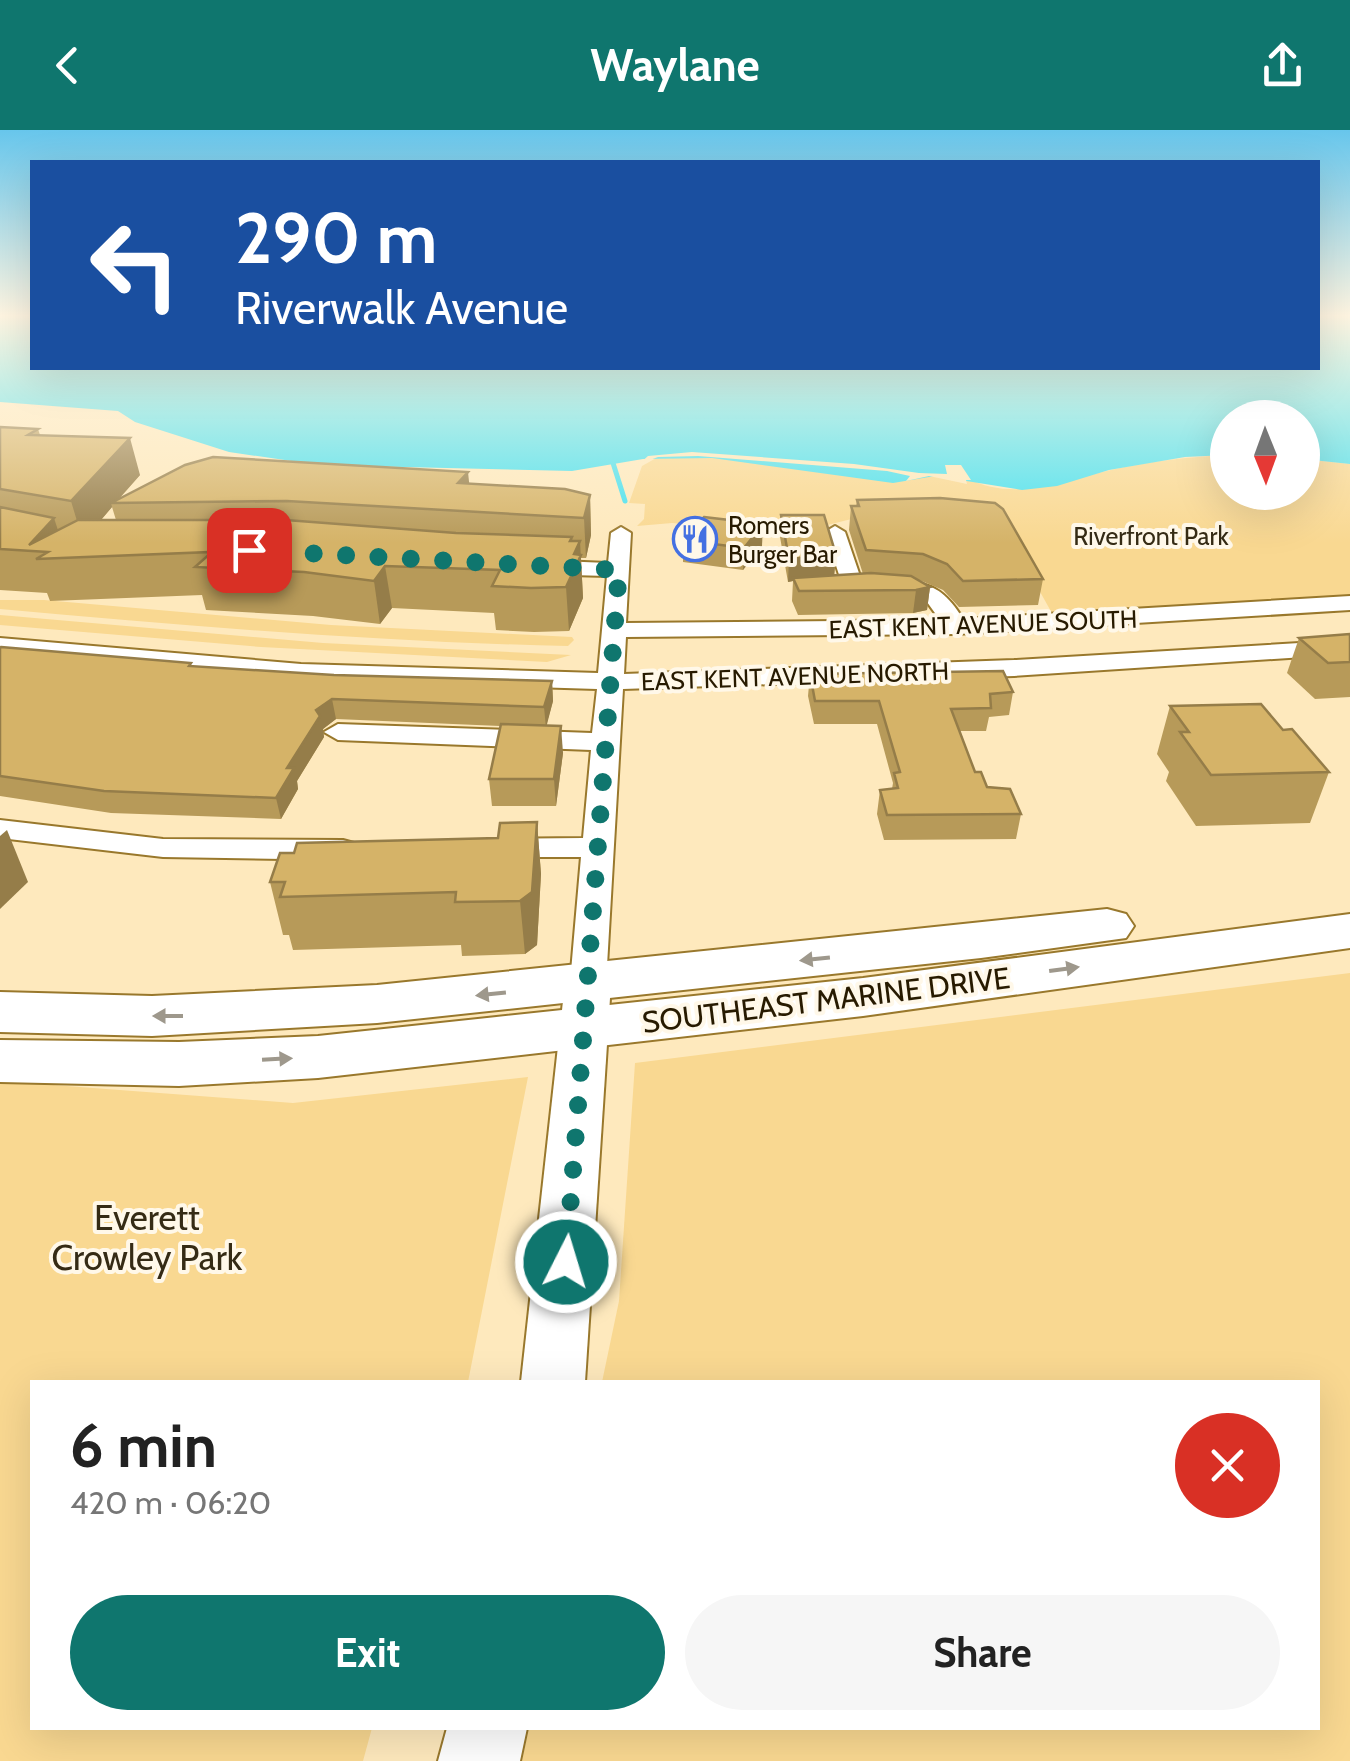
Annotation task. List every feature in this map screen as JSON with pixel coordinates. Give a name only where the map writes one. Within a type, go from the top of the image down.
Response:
[{"type":"main road","name":"SOUTHEAST MARINE DRIVE","points":[[0,1061],[180,1064],[318,1057],[587,1006],[1350,902]]},
{"type":"main road","name":"SOUTHEAST MARINE DRIVE","points":[[0,1012],[68,1016],[253,1015],[390,1005],[587,1006],[863,997],[1350,931]]},
{"type":"street","points":[[835,532],[852,584]]},
{"type":"street","points":[[553,1380],[587,1006],[621,534]]},
{"type":"street","points":[[515,566],[619,570]]},
{"type":"street","points":[[825,591],[852,584],[933,594],[946,606],[956,627]]},
{"type":"street","name":"EAST KENT AVENUE SOUTH","points":[[616,630],[956,627],[1350,603]]},
{"type":"street","name":"EAST KENT AVENUE NORTH","points":[[0,645],[300,672],[612,682],[1014,668],[1350,647]]},
{"type":"street","points":[[338,732],[608,742]]},
{"type":"street","points":[[0,830],[163,848],[371,850]]},
{"type":"street","points":[[466,849],[599,847]]},
{"type":"street","points":[[479,1761],[487,1730]]},
{"type":"green space","name":"Riverfront Park","points":[[698,456],[967,478],[1003,489],[1057,484],[1183,458],[1210,456],[1210,510],[1320,510],[1320,461],[1350,464],[1350,597],[1053,615],[1000,520],[872,514],[815,528],[760,531],[672,523],[637,526],[644,519],[645,504],[629,503],[642,466],[658,457]]},
{"type":"green space","points":[[0,600],[44,600],[331,625],[574,640],[568,646],[284,632],[0,609]]},
{"type":"green space","points":[[0,615],[323,643],[571,655],[547,662],[261,647],[0,625]]},
{"type":"green space","points":[[1350,973],[1350,1761],[522,1761],[529,1730],[1320,1730],[1320,1380],[602,1380],[619,1301],[635,1063]]},
{"type":"green space","name":"Everett Crowley Park","points":[[528,1077],[468,1380],[30,1380],[30,1730],[371,1730],[363,1761],[0,1761],[0,1081],[293,1103]]},
{"type":"water","points":[[0,390],[1350,390],[1350,464],[1320,461],[1320,400],[1210,400],[1210,456],[1109,470],[1057,486],[1022,490],[935,476],[893,483],[712,458],[643,459],[572,471],[319,465],[229,452],[135,422],[118,411],[0,402]]},
{"type":"pier","points":[[692,452],[919,473],[947,474],[945,465],[961,465],[971,480],[966,480],[967,484],[929,476],[906,481],[910,476],[887,471],[698,456],[658,457],[639,464],[648,456]]},
{"type":"building","points":[[0,427],[38,429],[28,435],[130,438],[71,501],[0,489]]},
{"type":"building","points":[[213,457],[468,472],[458,483],[565,489],[590,495],[584,518],[287,501],[111,503],[185,465]]},
{"type":"building","points":[[940,498],[995,503],[1003,509],[1043,579],[963,581],[947,564],[923,554],[866,550],[851,506],[859,506],[857,500]]},
{"type":"building","points":[[0,507],[54,518],[29,545],[78,520],[286,520],[572,537],[570,541],[580,541],[574,554],[581,555],[566,587],[531,588],[492,586],[500,570],[385,566],[374,581],[304,572],[195,567],[212,552],[36,559],[48,552],[0,549]]},
{"type":"building","points":[[781,515],[824,515],[836,555],[789,559]]},
{"type":"building","points":[[704,517],[763,524],[744,548],[683,540]]},
{"type":"building","points":[[871,573],[911,576],[930,587],[799,591],[793,578]]},
{"type":"building","points":[[1350,634],[1350,662],[1328,663],[1299,638]]},
{"type":"building","points":[[1,647],[191,663],[189,666],[334,675],[552,681],[544,707],[332,699],[316,710],[320,716],[287,768],[294,768],[276,798],[104,791],[0,776]]},
{"type":"building","points":[[1003,671],[1013,692],[990,694],[991,708],[951,709],[975,772],[981,772],[987,787],[1010,789],[1021,814],[887,815],[880,790],[898,788],[894,773],[900,772],[879,701],[815,701],[810,674]]},
{"type":"building","points":[[1261,704],[1283,730],[1292,729],[1329,772],[1211,775],[1180,732],[1189,732],[1170,706]]},
{"type":"building","points":[[501,724],[561,726],[554,779],[489,779]]},
{"type":"building","points":[[537,822],[532,892],[520,901],[455,902],[456,892],[280,897],[285,882],[270,882],[280,853],[294,853],[297,843],[498,838],[500,823]]},
{"type":"waterway","points":[[617,453],[613,463],[625,501]]},
{"type":"place","name":"Romers Burger Bar","points":[[695,539]]},
{"type":"route","points":[[249,550],[619,570],[566,1262]]}]
